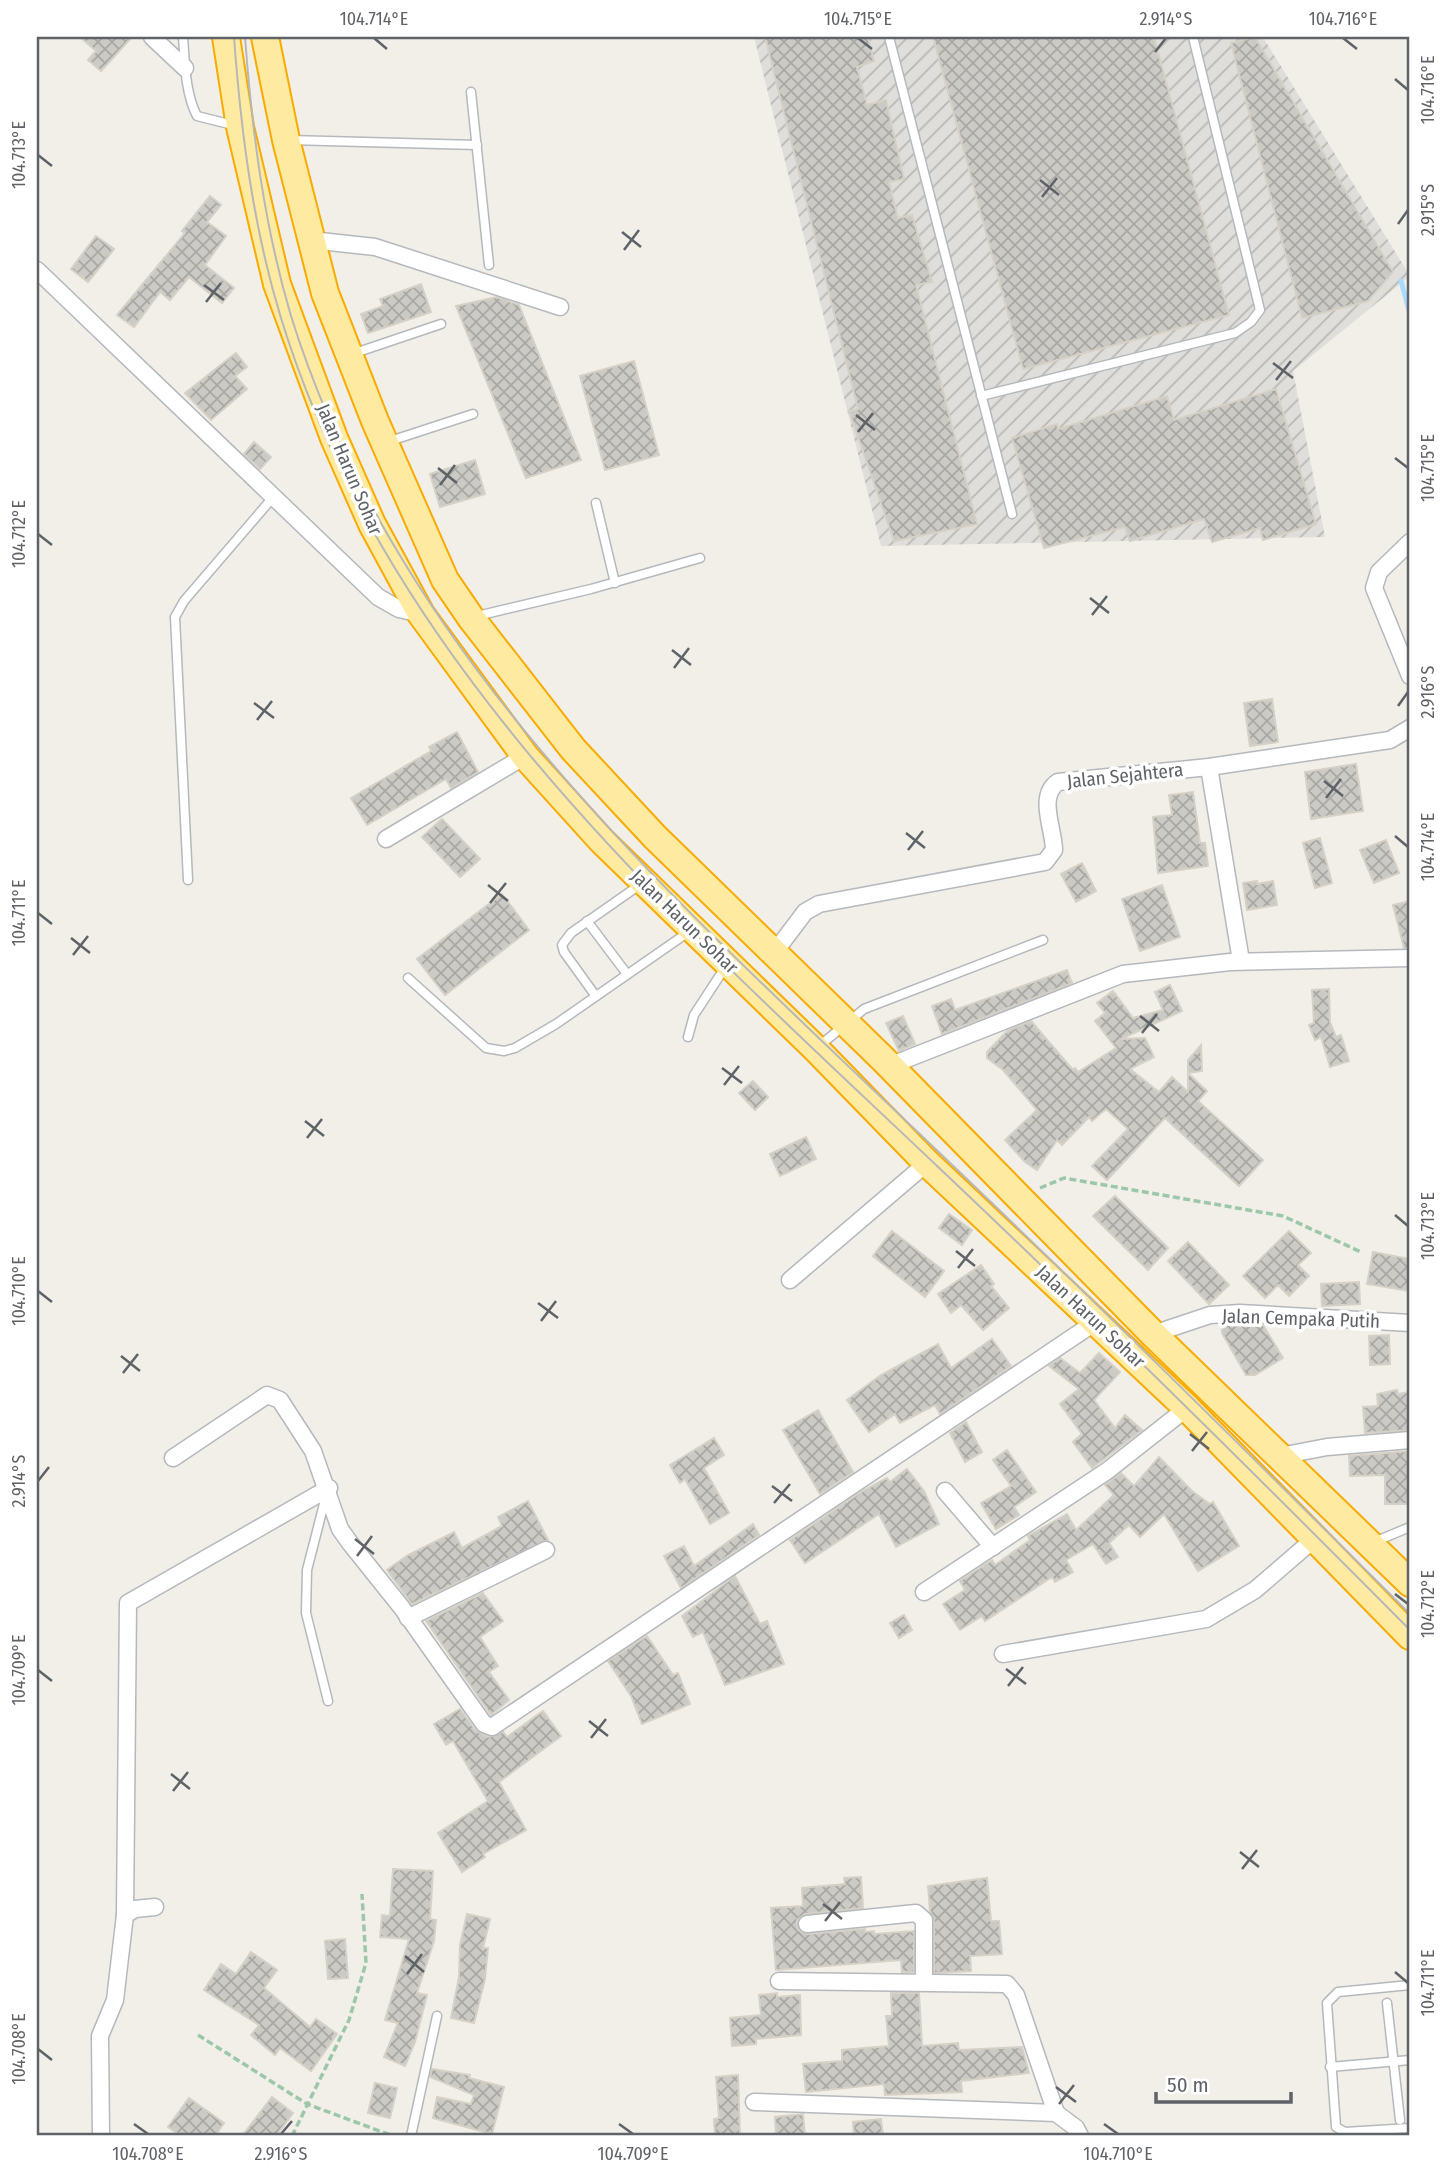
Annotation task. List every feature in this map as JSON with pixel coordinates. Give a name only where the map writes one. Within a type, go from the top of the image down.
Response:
[{"type":"highway","name":"Jalan Harun Sohar","points":[[226,37],[240,127],[277,284],[334,438],[366,512],[421,614],[525,756],[644,881],[928,1163],[1187,1408],[1313,1540],[1410,1636]]},
{"type":"highway","name":"Jalan Harun Sohar","points":[[265,37],[286,140],[325,293],[385,443],[445,580],[471,618],[573,749],[655,836],[889,1066],[1153,1334],[1410,1583]]},
{"type":"street","points":[[152,37],[185,68]]},
{"type":"street","points":[[312,240],[375,247],[560,307]]},
{"type":"street","points":[[37,270],[275,495],[378,597],[399,609],[421,614]]},
{"type":"street","points":[[1410,542],[1379,572],[1374,588],[1410,676]]},
{"type":"street","name":"Jalan Sejahtera","points":[[774,953],[805,912],[819,904],[1045,862],[1054,850],[1047,797],[1051,787],[1058,782],[1209,766],[1390,740],[1408,730]]},
{"type":"street","points":[[386,839],[525,756]]},
{"type":"street","points":[[1209,766],[1241,961]]},
{"type":"street","points":[[889,1066],[1124,974],[1241,961],[1410,958]]},
{"type":"street","points":[[790,1280],[928,1163]]},
{"type":"street","name":"Jalan Cempaka Putih","points":[[1153,1334],[1210,1315],[1240,1312],[1410,1322]]},
{"type":"street","points":[[173,1458],[267,1395],[280,1400],[313,1451],[329,1488],[340,1529],[488,1727],[497,1725],[1097,1321]]},
{"type":"street","points":[[924,1592],[1107,1471],[1187,1408]]},
{"type":"street","points":[[1280,1456],[1327,1447],[1410,1440]]},
{"type":"street","points":[[101,2136],[100,2036],[115,2000],[125,1915],[128,1603],[329,1488]]},
{"type":"street","points":[[945,1491],[993,1547]]},
{"type":"street","points":[[1003,1654],[1206,1619],[1255,1590],[1313,1540]]},
{"type":"street","points":[[408,1618],[546,1550]]},
{"type":"street","points":[[125,1915],[135,1909],[155,1907]]},
{"type":"street","points":[[807,1924],[916,1913],[923,1920],[924,1982]]},
{"type":"street","points":[[779,1982],[1002,1982],[1010,1986],[1035,2046],[1056,2113]]},
{"type":"street","points":[[754,2102],[1056,2113],[1076,2128],[1080,2136]]},
{"type":"lane","points":[[183,37],[185,68],[197,116],[240,127]]},
{"type":"lane","points":[[889,37],[1012,514]]},
{"type":"lane","points":[[981,396],[1235,333],[1251,322],[1260,310],[1193,37]]},
{"type":"lane","points":[[471,92],[489,265]]},
{"type":"lane","points":[[286,140],[477,145]]},
{"type":"lane","points":[[349,355],[441,324]]},
{"type":"lane","points":[[385,443],[473,414]]},
{"type":"lane","points":[[188,880],[176,617],[184,601],[275,495]]},
{"type":"lane","points":[[596,503],[615,583]]},
{"type":"lane","points":[[471,618],[615,583],[700,558]]},
{"type":"lane","points":[[595,995],[562,945],[565,938],[644,881]]},
{"type":"lane","points":[[587,921],[627,974]]},
{"type":"lane","points":[[408,978],[486,1048],[493,1051],[515,1048],[556,1024],[693,929]]},
{"type":"lane","points":[[816,1049],[864,1009],[1043,940]]},
{"type":"lane","points":[[688,1037],[694,1015],[728,963]]},
{"type":"lane","points":[[328,1701],[306,1613],[307,1570],[318,1520],[329,1488]]},
{"type":"lane","points":[[1370,1544],[1410,1527]]},
{"type":"lane","points":[[1410,1985],[1338,1992],[1329,1998],[1330,2067],[1335,2122],[1340,2131],[1410,2128]]},
{"type":"lane","points":[[1387,2003],[1400,2120]]},
{"type":"lane","points":[[411,2136],[437,2016]]},
{"type":"lane","points":[[1330,2067],[1410,2060]]},
{"type":"path","points":[[1019,1198],[1065,1178],[1114,1185],[1283,1216],[1361,1252]]},
{"type":"path","points":[[292,2136],[349,2020],[366,1963],[362,1894]]},
{"type":"path","points":[[198,2035],[307,2105],[393,2136]]},
{"type":"shaded area","points":[[754,37],[1263,37],[1410,276],[1293,371],[1325,537],[881,546]]},
{"type":"building","points":[[80,37],[132,37],[101,71],[88,60],[96,51]]},
{"type":"building","points":[[765,37],[868,37],[874,61],[857,67],[867,105],[886,100],[904,179],[889,182],[898,218],[912,215],[932,282],[916,285],[977,524],[894,541],[849,411],[858,409]]},
{"type":"building","points":[[933,37],[1154,37],[1229,315],[1023,369]]},
{"type":"building","points":[[1255,37],[1393,272],[1368,301],[1302,318],[1231,43]]},
{"type":"building","points":[[210,196],[221,205],[207,222],[226,236],[205,265],[234,288],[222,303],[189,277],[170,300],[160,292],[134,327],[117,315],[185,233],[182,231]]},
{"type":"building","points":[[96,236],[114,249],[88,282],[71,269]]},
{"type":"building","points":[[421,284],[431,312],[368,333],[361,314],[383,306],[380,299]]},
{"type":"building","points":[[497,297],[519,305],[581,460],[526,478],[456,306]]},
{"type":"building","points":[[236,353],[247,367],[235,376],[247,389],[211,420],[185,393]]},
{"type":"building","points":[[634,361],[659,455],[605,470],[580,376]]},
{"type":"building","points":[[1276,389],[1316,524],[1263,540],[1260,528],[1212,542],[1204,519],[1130,541],[1125,527],[1044,548],[1012,438],[1057,424],[1058,429],[1167,396],[1174,420]]},
{"type":"building","points":[[254,442],[271,457],[260,469],[244,454]]},
{"type":"building","points":[[475,460],[485,494],[440,507],[430,474]]},
{"type":"building","points":[[1272,699],[1278,742],[1250,746],[1244,703]]},
{"type":"building","points":[[457,732],[478,772],[451,788],[446,779],[367,825],[351,798],[431,751],[429,747]]},
{"type":"building","points":[[1356,764],[1363,811],[1311,819],[1305,772]]},
{"type":"building","points":[[1193,792],[1200,843],[1205,843],[1208,866],[1158,873],[1153,817],[1172,815],[1169,795]]},
{"type":"building","points":[[442,819],[480,859],[460,877],[422,837]]},
{"type":"building","points":[[1320,838],[1332,883],[1315,888],[1303,843]]},
{"type":"building","points":[[1386,840],[1399,873],[1374,883],[1360,850]]},
{"type":"building","points":[[1082,863],[1096,891],[1076,902],[1061,874]]},
{"type":"building","points":[[1257,881],[1257,884],[1273,881],[1277,905],[1247,910],[1243,883]]},
{"type":"building","points":[[1162,885],[1180,937],[1140,951],[1122,899]]},
{"type":"building","points":[[502,894],[529,930],[445,995],[417,959]]},
{"type":"building","points":[[1410,901],[1410,948],[1404,948],[1393,905]]},
{"type":"building","points":[[1067,970],[1072,983],[942,1034],[932,1006],[951,999],[955,1010]]},
{"type":"building","points":[[1170,985],[1182,1011],[1121,1039],[1145,1038],[1154,1057],[1130,1069],[1159,1092],[1172,1077],[1188,1092],[1188,1073],[1207,1091],[1198,1101],[1263,1160],[1239,1186],[1165,1118],[1107,1180],[1092,1166],[1128,1129],[1106,1109],[1092,1121],[1089,1117],[1062,1145],[1057,1140],[1037,1170],[1025,1162],[1005,1140],[1037,1110],[1003,1070],[987,1058],[987,1052],[1007,1031],[1031,1021],[1073,1070],[1075,1068],[1078,1072],[1116,1048],[1095,1021],[1105,1013],[1097,1003],[1113,991],[1133,1018],[1163,1010],[1155,992]]},
{"type":"building","points":[[1329,989],[1330,1022],[1336,1037],[1341,1035],[1349,1061],[1330,1067],[1321,1037],[1315,1040],[1309,1025],[1314,1023],[1312,990]]},
{"type":"building","points":[[903,1016],[915,1044],[899,1051],[886,1023]]},
{"type":"building","points":[[1201,1045],[1202,1071],[1188,1073],[1188,1060]]},
{"type":"building","points":[[753,1081],[768,1097],[755,1110],[739,1093]]},
{"type":"building","points":[[806,1137],[816,1159],[780,1176],[770,1154]]},
{"type":"building","points":[[1115,1196],[1168,1248],[1148,1270],[1093,1216]]},
{"type":"building","points":[[949,1214],[972,1230],[962,1245],[939,1228]]},
{"type":"building","points":[[892,1231],[944,1271],[925,1297],[873,1256]]},
{"type":"building","points":[[1289,1231],[1311,1253],[1298,1265],[1309,1276],[1289,1296],[1278,1285],[1265,1298],[1243,1276]]},
{"type":"building","points":[[1188,1242],[1229,1285],[1209,1304],[1168,1261]]},
{"type":"building","points":[[1373,1252],[1410,1259],[1410,1291],[1367,1284]]},
{"type":"building","points":[[981,1265],[994,1284],[991,1286],[1009,1308],[983,1330],[961,1305],[951,1313],[938,1294]]},
{"type":"building","points":[[1359,1282],[1360,1304],[1322,1306],[1321,1284]]},
{"type":"building","points":[[1227,1324],[1263,1325],[1283,1358],[1255,1375],[1246,1375],[1222,1333],[1222,1327]]},
{"type":"building","points":[[1389,1335],[1390,1364],[1370,1365],[1369,1336]]},
{"type":"building","points":[[992,1339],[1011,1366],[940,1414],[935,1405],[900,1423],[895,1414],[869,1432],[847,1400],[881,1375],[938,1344],[951,1368]]},
{"type":"building","points":[[1099,1353],[1120,1372],[1094,1400],[1115,1428],[1125,1415],[1142,1430],[1092,1468],[1073,1442],[1082,1434],[1060,1404],[1079,1389],[1049,1366],[1060,1358],[1080,1373]]},
{"type":"building","points":[[1397,1390],[1398,1394],[1410,1392],[1410,1430],[1365,1433],[1363,1407],[1378,1406],[1377,1394]]},
{"type":"building","points":[[818,1410],[853,1472],[820,1494],[783,1430]]},
{"type":"building","points":[[966,1422],[982,1452],[965,1462],[950,1433]]},
{"type":"building","points":[[714,1438],[724,1455],[704,1468],[729,1513],[710,1524],[685,1479],[680,1483],[670,1465]]},
{"type":"building","points":[[1007,1450],[1036,1492],[1014,1507],[1019,1515],[996,1529],[981,1503],[1011,1486],[993,1460]]},
{"type":"building","points":[[1410,1451],[1410,1504],[1385,1504],[1385,1475],[1350,1476],[1349,1456]]},
{"type":"building","points":[[1159,1457],[1192,1491],[1210,1504],[1213,1502],[1239,1546],[1198,1571],[1164,1514],[1140,1537],[1129,1525],[1109,1543],[1118,1557],[1106,1564],[1093,1544],[1066,1560],[1073,1572],[1055,1582],[1052,1577],[985,1621],[982,1616],[960,1630],[943,1604],[965,1590],[960,1581],[992,1560],[995,1565],[1030,1540],[1028,1536],[1067,1514],[1076,1530],[1114,1495],[1105,1485],[1121,1473],[1134,1486]]},
{"type":"building","points":[[907,1469],[924,1491],[939,1524],[896,1547],[879,1514],[805,1563],[790,1540],[864,1490],[887,1478],[890,1482]]},
{"type":"building","points":[[528,1501],[548,1540],[412,1604],[387,1570],[408,1555],[454,1532],[462,1548],[502,1526],[498,1517]]},
{"type":"building","points":[[753,1524],[759,1535],[681,1588],[664,1556],[684,1546],[694,1566]]},
{"type":"building","points":[[735,1576],[760,1624],[767,1621],[784,1664],[725,1685],[703,1632],[693,1637],[682,1616]]},
{"type":"building","points":[[483,1593],[503,1621],[480,1637],[498,1666],[489,1672],[509,1700],[491,1715],[426,1621]]},
{"type":"building","points":[[904,1615],[912,1630],[899,1638],[890,1623]]},
{"type":"building","points":[[647,1636],[673,1675],[678,1673],[690,1704],[642,1724],[631,1696],[608,1661]]},
{"type":"building","points":[[460,1709],[476,1731],[488,1737],[503,1732],[507,1737],[543,1711],[561,1736],[499,1782],[526,1830],[483,1854],[485,1857],[462,1872],[438,1833],[488,1801],[453,1741],[446,1745],[434,1724]]},
{"type":"building","points":[[393,1869],[433,1871],[430,1919],[436,1920],[434,1941],[417,1993],[427,1995],[415,2042],[405,2066],[384,2057],[398,2023],[385,2020],[409,1939],[380,1937],[382,1915],[390,1916]]},
{"type":"building","points":[[861,1877],[863,1908],[805,1914],[797,1920],[798,1930],[808,1934],[865,1929],[865,1932],[874,1931],[874,1934],[914,1931],[914,1972],[902,1972],[901,1960],[776,1970],[771,1908],[803,1906],[802,1888],[845,1884],[844,1878]]},
{"type":"building","points":[[987,1878],[991,1921],[999,1921],[1002,1954],[970,1956],[971,1971],[934,1973],[934,1920],[930,1911],[928,1886]]},
{"type":"building","points":[[467,1914],[490,1919],[483,1948],[488,1948],[485,1979],[474,2023],[451,2018],[459,1977],[460,1945]]},
{"type":"building","points":[[345,1939],[348,1978],[328,1979],[325,1941]]},
{"type":"building","points":[[251,1952],[277,1970],[264,1988],[310,2027],[316,2019],[337,2034],[311,2071],[280,2048],[275,2055],[251,2035],[259,2025],[204,1990],[221,1964],[236,1974]]},
{"type":"building","points":[[777,1993],[777,1997],[800,1995],[801,2035],[756,2039],[756,2044],[732,2046],[730,2018],[761,2015],[759,1995]]},
{"type":"building","points":[[891,1993],[919,1993],[922,2046],[958,2043],[959,2050],[1022,2047],[1029,2073],[961,2081],[962,2092],[885,2095],[884,2084],[806,2092],[803,2064],[842,2061],[842,2050],[889,2046],[886,2016],[892,2016]]},
{"type":"building","points":[[432,2069],[470,2075],[469,2078],[504,2087],[492,2134],[433,2118],[437,2097],[471,2104],[474,2095],[430,2077]]},
{"type":"building","points":[[738,2075],[740,2136],[715,2136],[714,2119],[719,2118],[716,2077]]},
{"type":"building","points":[[375,2083],[397,2088],[390,2118],[368,2113]]},
{"type":"building","points":[[272,2097],[293,2113],[276,2136],[242,2136]]},
{"type":"building","points":[[189,2098],[224,2123],[215,2136],[181,2136],[168,2127]]},
{"type":"building","points":[[803,2114],[805,2136],[776,2136],[775,2117]]},
{"type":"building","points":[[881,2119],[883,2136],[854,2136],[853,2122]]},
{"type":"waterway","points":[[1401,281],[1410,314]]},
{"type":"tram line","points":[[234,37],[250,179],[263,249],[281,318],[330,445],[393,564],[468,676],[552,782],[644,882],[740,979],[1116,1338],[1410,1630]]},
{"type":"tram line","points":[[245,37],[260,178],[273,247],[291,316],[339,440],[400,556],[473,664],[554,767],[643,864],[736,958],[1109,1317],[1410,1614]]}]
